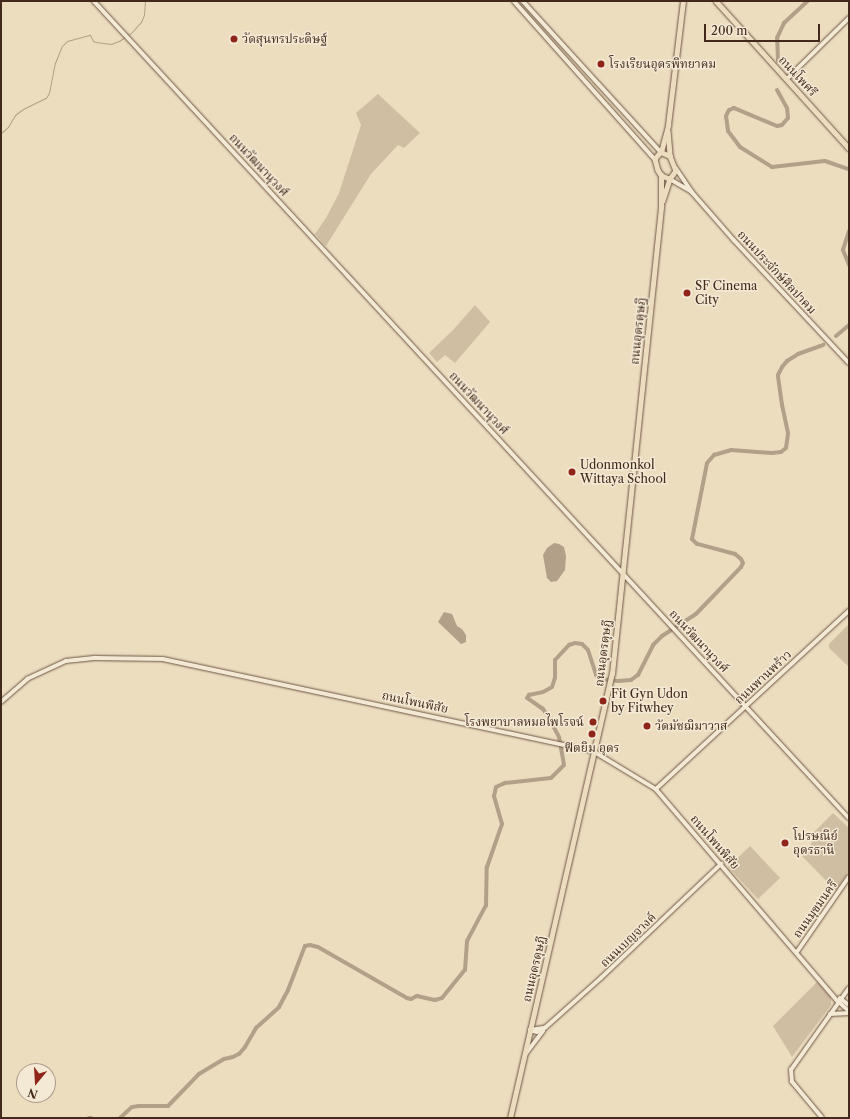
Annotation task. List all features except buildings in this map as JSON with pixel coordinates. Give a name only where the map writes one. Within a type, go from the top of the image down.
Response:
[{"type":"main road","points":[[655,158],[661,152],[668,125],[683,1]]},
{"type":"main road","name":"ถนนโพศรี","points":[[716,1],[849,148]]},
{"type":"main road","points":[[668,125],[670,156],[676,168]]},
{"type":"main road","points":[[661,152],[670,156]]},
{"type":"main road","name":"ถนนอุดรดุษฎี","points":[[510,1118],[593,751],[612,674],[661,206],[661,175],[655,158]]},
{"type":"main road","name":"ถนนอุดรดุษฎี","points":[[661,206],[670,179],[676,174],[676,168]]},
{"type":"main road","points":[[661,175],[670,179]]},
{"type":"street","name":"ถนนวัฒนานุวงศ์","points":[[94,1],[849,818]]},
{"type":"street","points":[[514,1],[655,158]]},
{"type":"street","points":[[523,1],[661,152]]},
{"type":"street","points":[[787,79],[849,18]]},
{"type":"street","points":[[575,68],[578,62]]},
{"type":"street","points":[[630,129],[636,124]]},
{"type":"street","points":[[676,168],[692,192]]},
{"type":"street","points":[[670,179],[692,192]]},
{"type":"street","name":"ถนนประจักษ์ศิลปาคม","points":[[692,192],[736,243],[849,363]]},
{"type":"street","name":"ถนนพานพร้าว","points":[[656,789],[849,611]]},
{"type":"street","name":"ถนนโพนพิสัย","points":[[1,702],[27,679],[66,661],[96,658],[163,659],[593,751],[656,789],[849,1012]]},
{"type":"street","name":"ถนนเบญจางค์","points":[[524,1056],[546,1027],[602,978],[721,864]]},
{"type":"street","name":"ถนนมุขมนครี","points":[[797,952],[849,877]]},
{"type":"street","points":[[822,1118],[792,1082],[790,1074],[794,1065],[849,988]]},
{"type":"street","name":"ถนนโพนพิสัย","points":[[840,1000],[849,1005]]},
{"type":"street","points":[[830,1014],[849,1012]]},
{"type":"street","points":[[530,1030],[537,1032],[546,1027]]},
{"type":"shaded area","points":[[378,94],[420,133],[404,148],[398,145],[371,174],[326,246],[315,234],[326,218],[339,193],[361,125],[356,113]]},
{"type":"shaded area","points":[[475,305],[490,322],[455,363],[445,355],[437,362],[429,353],[454,329]]},
{"type":"shaded area","points":[[554,543],[564,547],[566,556],[565,570],[557,581],[551,582],[547,578],[543,555],[547,548]]},
{"type":"shaded area","points":[[444,612],[452,614],[457,626],[462,629],[466,635],[466,642],[461,644],[438,622]]},
{"type":"shaded area","points":[[849,624],[849,667],[829,648],[829,644]]},
{"type":"shaded area","points":[[833,813],[849,828],[849,871],[836,891],[802,856],[811,847],[812,834]]},
{"type":"shaded area","points":[[750,846],[780,878],[758,899],[728,867]]},
{"type":"shaded area","points":[[818,981],[831,997],[831,1005],[792,1057],[773,1026]]},
{"type":"waterway","points":[[1,133],[8,127],[15,115],[23,109],[46,98],[49,93],[55,63],[62,46],[67,41],[90,35],[93,41],[96,42],[111,44],[119,41],[131,33],[141,22],[144,15],[145,1]]},
{"type":"waterway","points":[[778,61],[777,38],[784,23],[808,1]]},
{"type":"waterway","points":[[777,90],[787,108],[788,118],[782,125],[777,126],[734,108],[729,110],[726,116],[728,131],[740,147],[772,167],[825,161],[848,169]]},
{"type":"waterway","points":[[849,231],[843,250],[849,265]]},
{"type":"waterway","points":[[836,336],[849,325]]},
{"type":"waterway","points":[[120,1118],[132,1107],[168,1106],[199,1074],[224,1059],[239,1054],[256,1028],[279,1007],[288,990],[305,946],[310,945],[318,947],[407,998],[411,999],[417,996],[435,1000],[442,998],[465,970],[467,941],[486,906],[487,867],[502,824],[494,796],[496,787],[505,783],[551,778],[564,765],[559,737],[548,716],[543,709],[527,698],[529,695],[543,692],[552,687],[555,678],[555,660],[569,645],[575,643],[582,644],[588,650],[596,675],[600,679],[618,681],[631,680],[638,675],[653,645],[662,636],[696,614],[741,567],[743,563],[735,554],[697,544],[692,539],[707,463],[714,455],[731,450],[772,453],[781,452],[786,448],[788,433],[778,375],[787,361],[798,354],[823,345]]},
{"type":"place","name":"วัดสุนทรประดิษฐ์","points":[[234,39]]},
{"type":"place","name":"โรงเรียนอุดรพิทยาคม","points":[[601,64]]},
{"type":"place","name":"SF Cinema City","points":[[687,293]]},
{"type":"place","name":"Udonmonkol Wittaya School","points":[[572,472]]},
{"type":"place","name":"Fit Gyn Udon by Fitwhey","points":[[603,701]]},
{"type":"place","name":"โรงพยาบาลหมอไพโรจน์","points":[[593,722]]},
{"type":"place","name":"วัดมัชฌิมาวาส","points":[[647,726]]},
{"type":"place","name":"ฟิตยิม อุดร","points":[[592,734]]},
{"type":"place","name":"โปรษณีย์ อุดรธานี","points":[[785,843]]}]
